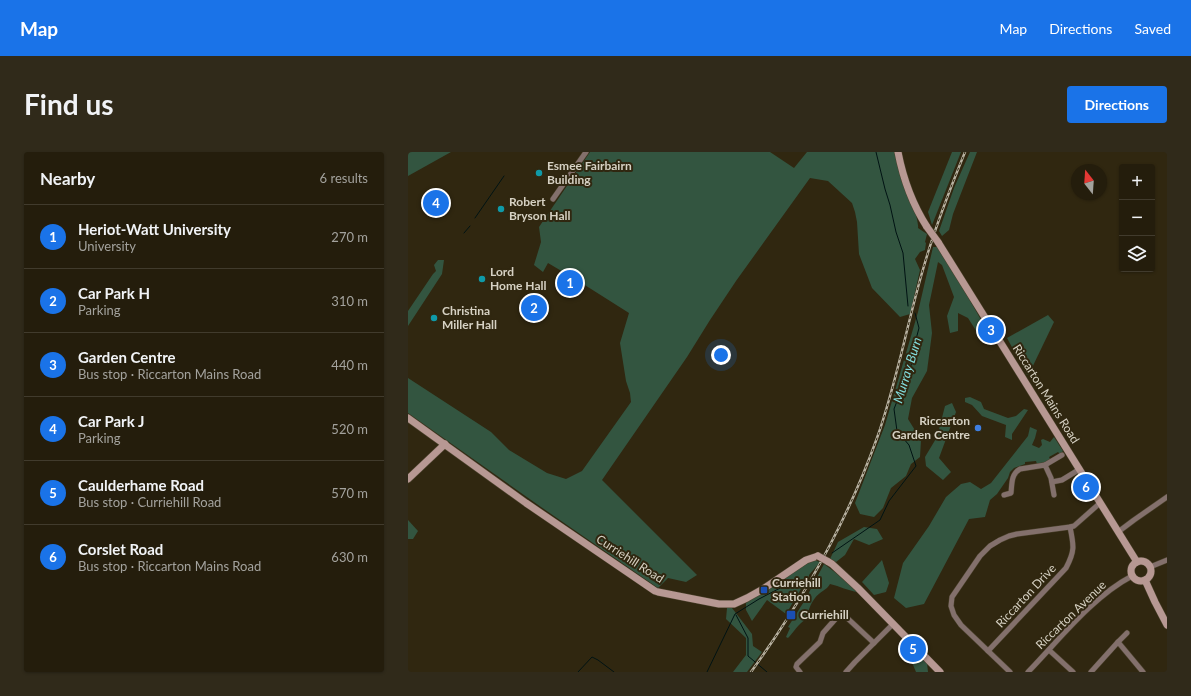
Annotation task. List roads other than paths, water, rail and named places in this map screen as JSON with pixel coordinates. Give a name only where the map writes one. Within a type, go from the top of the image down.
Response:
[{"type":"street","points":[[553,199],[586,152]]},
{"type":"street","name":"Riccarton Mains Road","points":[[898,152],[902,169],[914,203],[927,227],[938,242],[1137,562]]},
{"type":"street","name":"Curriehill Road","points":[[408,418],[526,503],[655,591],[719,604],[734,604],[763,589],[806,560],[818,556],[832,564],[893,624],[937,671]]},
{"type":"street","points":[[408,479],[445,444]]},
{"type":"street","points":[[1004,495],[1011,494],[1013,476],[1017,470],[1045,465],[1062,456]]},
{"type":"street","points":[[1045,465],[1051,475],[1054,495]]},
{"type":"street","points":[[1052,482],[1062,480],[1080,469]]},
{"type":"street","points":[[1118,532],[1167,497]]},
{"type":"street","points":[[1010,672],[961,625],[954,615],[951,606],[952,597],[980,556],[990,546],[1009,536],[1017,534],[1070,527],[1078,524],[1100,503]]},
{"type":"street","name":"Riccarton Drive","points":[[988,651],[1066,568],[1072,556],[1073,543],[1070,527]]},
{"type":"street","points":[[1150,567],[1167,560]]},
{"type":"street","points":[[1137,562],[1146,562],[1150,567],[1150,576],[1145,580],[1139,581],[1132,576],[1131,569],[1137,562]]},
{"type":"street","name":"Riccarton Avenue","points":[[1028,672],[1079,618],[1106,593],[1132,576]]},
{"type":"street","points":[[1145,580],[1154,602],[1167,625]]},
{"type":"street","points":[[800,672],[796,667],[797,664],[820,642],[823,633],[839,615],[844,615],[874,642]]},
{"type":"street","points":[[846,672],[893,624]]},
{"type":"street","points":[[1091,672],[1127,632]]},
{"type":"street","points":[[1118,642],[1143,672]]},
{"type":"street","points":[[1049,650],[1073,672]]},
{"type":"waterway","name":"Murray Burn","points":[[876,152],[896,232],[903,253],[908,306]]},
{"type":"waterway","points":[[475,218],[504,176]]},
{"type":"waterway","points":[[464,233],[470,226]]},
{"type":"waterway","name":"Murray Burn","points":[[832,553],[880,520],[889,501],[916,466],[909,445],[897,431],[894,409],[913,360],[919,328],[915,313]]},
{"type":"waterway","points":[[707,672],[735,614],[786,585]]},
{"type":"waterway","points":[[736,615],[748,638],[748,656],[767,672]]},
{"type":"waterway","points":[[578,672],[592,657],[614,672]]},
{"type":"railway","points":[[751,672],[788,617],[822,560],[838,530],[865,469],[884,417],[928,251],[965,152]]},
{"type":"place","name":"Esmee Fairbairn Building","points":[[539,173]]},
{"type":"place","name":"Car Park J","points":[[436,203]]},
{"type":"place","name":"Robert Bryson Hall","points":[[501,209]]},
{"type":"place","name":"Lord Home Hall","points":[[482,279]]},
{"type":"place","name":"Heriot-Watt University","points":[[570,283]]},
{"type":"place","name":"Car Park H","points":[[534,308]]},
{"type":"place","name":"Christina Miller Hall","points":[[434,318]]},
{"type":"place","name":"Garden Centre","points":[[991,330]]},
{"type":"place","name":"Riccarton Garden Centre","points":[[978,428]]},
{"type":"place","name":"Corslet Road","points":[[1086,487]]},
{"type":"place","name":"Curriehill Station","points":[[764,590]]},
{"type":"place","name":"Curriehill","points":[[791,615]]},
{"type":"place","name":"Caulderhame Road","points":[[913,649]]}]
